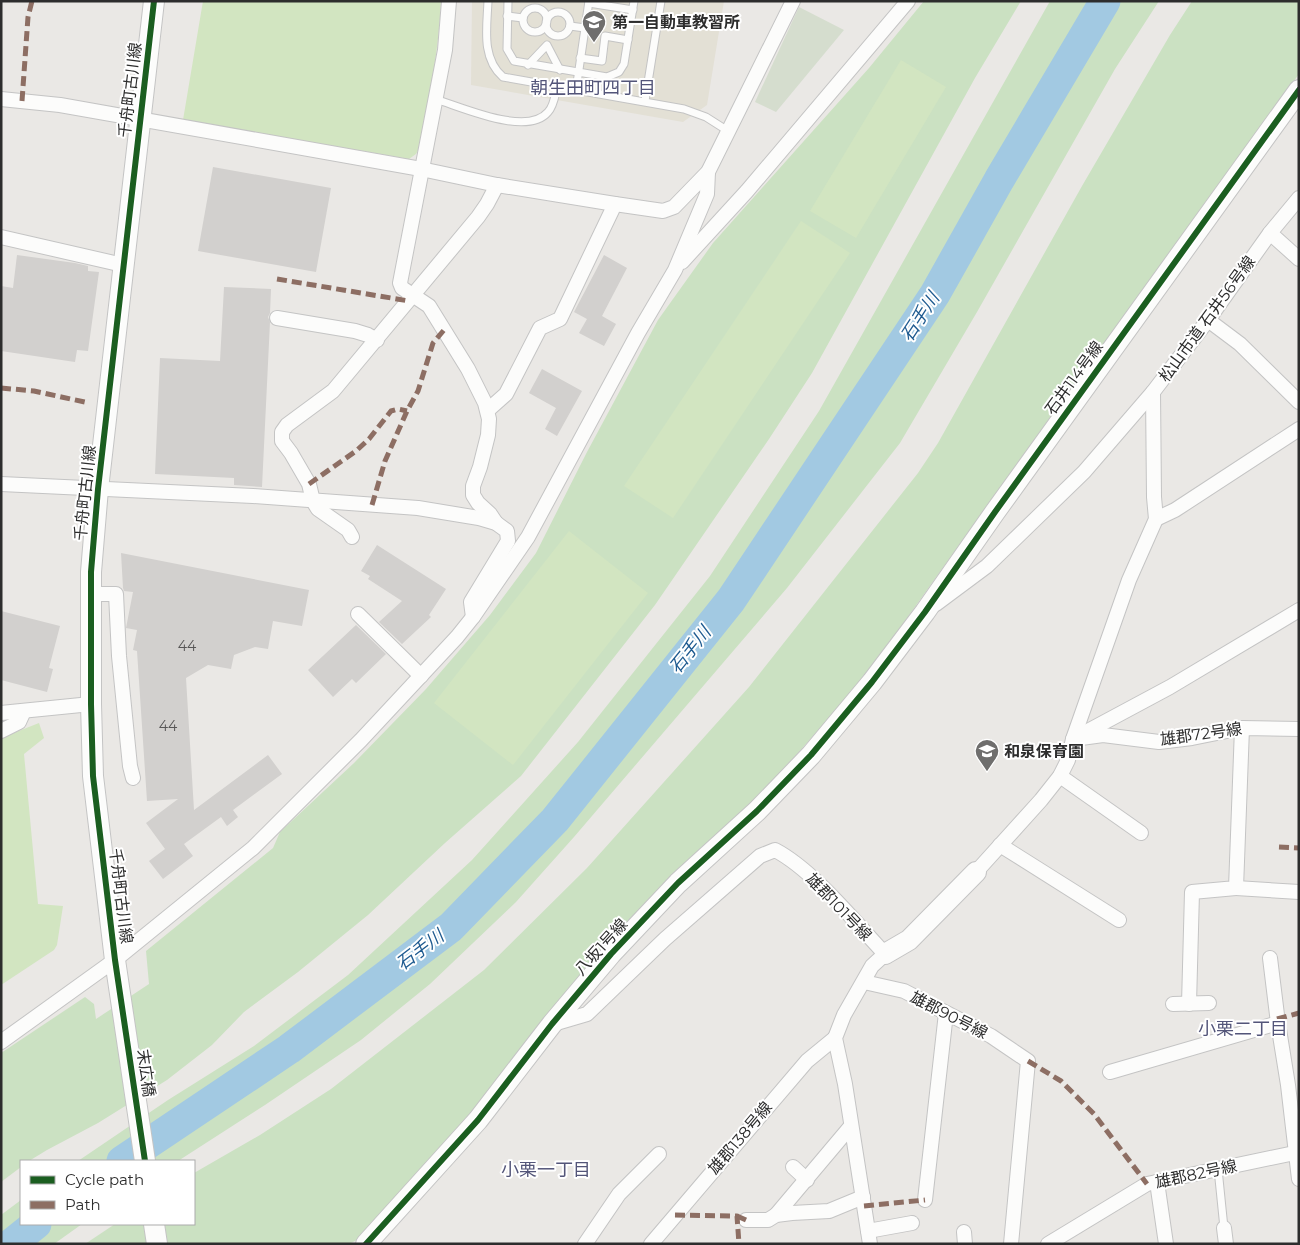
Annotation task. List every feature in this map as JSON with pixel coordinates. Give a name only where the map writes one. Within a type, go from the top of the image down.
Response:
[{"type":"street","name":"千舟町古川線","points":[[120,988],[93,776],[91,572],[98,490],[154,1]]},
{"type":"street","points":[[449,1],[445,50],[400,283],[402,288],[429,306],[468,369],[488,410],[488,435],[473,486],[473,495],[496,523],[507,531],[508,541],[470,602],[473,617]]},
{"type":"street","points":[[1,99],[60,106],[497,185],[663,210],[674,207],[708,172],[793,1]]},
{"type":"street","points":[[674,270],[747,191],[908,1]]},
{"type":"street","name":"石井114号線","points":[[872,682],[925,612],[1299,90]]},
{"type":"street","points":[[1,1042],[115,960],[253,848],[361,740],[473,617],[528,537],[674,270],[707,194],[708,172]]},
{"type":"street","points":[[352,537],[348,530],[318,509],[313,501],[309,484],[282,441],[282,432],[287,425],[333,391],[377,340],[487,204],[497,185]]},
{"type":"street","name":"松山市道 石井56号線","points":[[976,872],[1041,800],[1060,776],[1068,760],[1073,739],[1129,580],[1156,519],[1153,392],[1208,320],[1270,233],[1299,198]]},
{"type":"street","points":[[488,410],[506,394],[540,328],[560,319],[615,204]]},
{"type":"street","points":[[1270,233],[1299,259]]},
{"type":"street","points":[[1,237],[123,265]]},
{"type":"street","points":[[277,318],[355,331],[377,340]]},
{"type":"street","points":[[1208,320],[1240,344],[1299,402]]},
{"type":"street","points":[[925,612],[994,559],[1084,472],[1153,392]]},
{"type":"street","points":[[1156,519],[1175,510],[1299,429]]},
{"type":"street","points":[[1,484],[254,496],[418,508],[478,518],[496,523]]},
{"type":"street","points":[[91,594],[116,594],[119,656],[130,766],[133,778]]},
{"type":"street","points":[[1073,739],[1170,687],[1299,610]]},
{"type":"street","points":[[358,614],[421,676]]},
{"type":"street","name":"八坂1号線","points":[[366,1244],[478,1120],[552,1024],[611,954],[678,883],[757,810],[811,755],[872,682]]},
{"type":"street","points":[[1,713],[91,704]]},
{"type":"street","points":[[1,731],[19,722],[24,711]]},
{"type":"street","points":[[1236,888],[1242,728]]},
{"type":"street","name":"雄郡72号線","points":[[1073,739],[1103,735],[1159,742],[1192,738],[1242,728],[1299,729]]},
{"type":"street","points":[[1060,776],[1141,833]]},
{"type":"street","points":[[1000,845],[1119,920]]},
{"type":"street","name":"雄郡101号線","points":[[552,1024],[588,1014],[665,939],[760,856],[775,850],[791,858],[885,954],[872,966],[844,1015],[835,1038]]},
{"type":"street","points":[[885,954],[909,940],[976,872]]},
{"type":"street","points":[[1189,1004],[1192,892],[1236,888],[1299,892]]},
{"type":"street","points":[[1270,958],[1278,1023],[1293,1083],[1299,1179]]},
{"type":"street","name":"雄郡90号線","points":[[864,982],[904,991],[991,1036],[1028,1061],[1011,1244]]},
{"type":"street","name":"末広橋","points":[[120,988],[145,1160]]},
{"type":"street","points":[[1173,1004],[1209,1002]]},
{"type":"street","points":[[925,1200],[946,1013]]},
{"type":"street","points":[[1110,1072],[1278,1023]]},
{"type":"street","points":[[835,1038],[852,1126],[869,1237],[912,1223]]},
{"type":"street","name":"雄郡138号線","points":[[651,1244],[807,1061],[835,1038]]},
{"type":"street","points":[[746,1220],[768,1220],[776,1215],[852,1126]]},
{"type":"street","name":"雄郡82号線","points":[[1048,1244],[1147,1184],[1297,1153]]},
{"type":"street","points":[[584,1244],[618,1194],[659,1154]]},
{"type":"street","points":[[793,1168],[807,1180]]},
{"type":"street","points":[[1156,1182],[1166,1244]]},
{"type":"street","points":[[776,1215],[829,1211],[863,1197]]},
{"type":"street","points":[[154,1225],[157,1244]]},
{"type":"street","points":[[1224,1228],[1226,1244]]},
{"type":"lane","points":[[488,1],[487,43],[491,64],[503,77],[684,109],[706,117],[728,131]]},
{"type":"lane","points":[[508,1],[506,49],[514,62],[607,77],[615,75],[622,69],[624,64],[634,1]]},
{"type":"lane","points":[[645,101],[661,1]]},
{"type":"lane","points":[[576,90],[589,2],[633,10]]},
{"type":"lane","points":[[547,22],[544,13],[536,9],[528,11],[523,18],[525,27],[533,32],[542,30],[547,22],[551,15],[560,12],[568,17],[570,26],[565,34],[556,35],[548,30],[547,22]]},
{"type":"lane","points":[[507,16],[523,18]]},
{"type":"lane","points":[[570,26],[585,28]]},
{"type":"lane","points":[[580,58],[602,60],[605,36],[628,40]]},
{"type":"lane","points":[[528,65],[547,45],[560,70]]},
{"type":"lane","points":[[435,99],[510,122],[528,123],[543,117],[548,112],[552,106],[557,87]]},
{"type":"lane","points":[[1218,1169],[1224,1228]]},
{"type":"shaded area","name":"第一自動車教習所","points":[[472,1],[724,1],[707,105],[683,122],[471,85]]},
{"type":"green space","points":[[203,1],[441,1],[433,74],[420,147],[416,154],[409,159],[183,120]]},
{"type":"green space","points":[[924,1],[1021,1],[975,78],[812,373],[655,605],[521,776],[445,843],[368,915],[298,972],[244,1012],[212,1045],[167,1080],[98,1123],[31,1160],[20,1160],[20,1168],[1,1182],[1,1053],[85,997],[94,1004],[96,1019],[149,984],[146,951],[273,848],[280,832],[354,763],[426,689],[490,615],[536,553],[587,452],[658,320],[713,243],[869,68]]},
{"type":"green space","points":[[1050,1],[1159,1],[1115,69],[900,443],[787,588],[516,902],[430,984],[361,1040],[180,1160],[79,1160],[168,1100],[254,1046],[348,975],[472,860],[578,742],[710,576],[819,411]]},
{"type":"green space","points":[[1192,1],[1299,1],[1299,74],[1203,205],[1143,293],[1071,388],[875,663],[778,776],[728,825],[508,1068],[438,1155],[367,1235],[349,1244],[85,1244],[114,1225],[195,1225],[195,1172],[260,1135],[331,1089],[484,970],[587,868],[749,687],[918,473],[938,443],[1082,186],[1170,35]]},
{"type":"green space","points":[[799,7],[844,30],[776,112],[755,102]]},
{"type":"green space","points":[[901,60],[946,87],[856,238],[810,211]]},
{"type":"green space","points":[[801,221],[850,253],[673,518],[624,486]]},
{"type":"green space","points":[[569,531],[648,593],[513,765],[434,703]]},
{"type":"green space","points":[[39,723],[44,738],[24,754],[38,904],[63,906],[57,945],[54,950],[1,985],[1,738]]},
{"type":"green space","points":[[20,1201],[20,1225],[81,1225],[54,1244],[1,1244],[1,1215]]},
{"type":"building","points":[[213,167],[331,188],[316,272],[198,251]]},
{"type":"building","points":[[17,255],[75,263],[88,266],[88,271],[99,272],[88,351],[77,350],[75,362],[1,351],[1,286],[13,288]]},
{"type":"building","points":[[604,255],[627,268],[602,316],[616,324],[604,346],[579,333],[587,319],[574,312]]},
{"type":"building","points":[[224,287],[271,289],[270,313],[268,317],[270,322],[262,487],[234,485],[234,478],[155,474],[160,358],[220,361]]},
{"type":"building","points":[[542,369],[582,391],[557,436],[545,429],[556,408],[529,393]]},
{"type":"building","points":[[377,545],[446,589],[429,615],[431,617],[402,644],[379,622],[402,601],[368,579],[370,576],[361,571]]},
{"type":"building","points":[[121,553],[309,590],[302,626],[273,621],[268,649],[255,647],[234,655],[231,669],[208,665],[186,678],[194,810],[268,755],[282,774],[233,810],[238,817],[227,826],[221,817],[184,844],[193,856],[163,879],[149,861],[165,849],[146,823],[178,799],[147,801],[137,651],[133,650],[137,630],[126,628],[133,592],[124,591],[123,588]]},
{"type":"building","points":[[1,611],[60,626],[49,668],[53,669],[47,692],[1,680]]},
{"type":"building","points":[[356,625],[386,654],[356,683],[352,679],[333,697],[308,670]]},
{"type":"waterway","name":"石手川","points":[[123,1160],[289,1049],[451,927],[555,820],[731,600],[935,294],[999,180],[1105,1]]},
{"type":"waterway","name":"石手川","points":[[11,1244],[35,1225]]},
{"type":"marked path","points":[[22,101],[28,17],[32,1]]},
{"type":"marked path","points":[[277,279],[409,301]]},
{"type":"marked path","points":[[372,505],[385,461],[418,391],[433,343],[444,330]]},
{"type":"marked path","points":[[1,388],[34,391],[89,403]]},
{"type":"marked path","points":[[309,484],[356,451],[369,439],[391,411],[398,409],[407,411]]},
{"type":"marked path","points":[[1279,847],[1299,848]]},
{"type":"marked path","points":[[1277,1019],[1299,1013]]},
{"type":"marked path","points":[[1028,1061],[1061,1081],[1094,1114],[1147,1184]]},
{"type":"marked path","points":[[864,1206],[925,1200]]},
{"type":"marked path","points":[[675,1215],[737,1216],[739,1244]]},
{"type":"marked path","points":[[737,1216],[746,1220]]},
{"type":"cycle path","points":[[145,1160],[115,960],[93,776],[91,572],[98,489],[154,1]]},
{"type":"cycle path","points":[[366,1244],[478,1120],[552,1024],[611,954],[678,883],[757,811],[811,755],[872,682],[925,612],[1299,90]]},
{"type":"place","name":"第一自動車教習所","points":[[594,43]]},
{"type":"place","name":"和泉保育園","points":[[987,772]]},
{"type":"district","name":"朝生田町四丁目","points":[[593,88]]},
{"type":"district","name":"小栗二丁目","points":[[1243,1029]]},
{"type":"district","name":"小栗一丁目","points":[[546,1170]]}]
